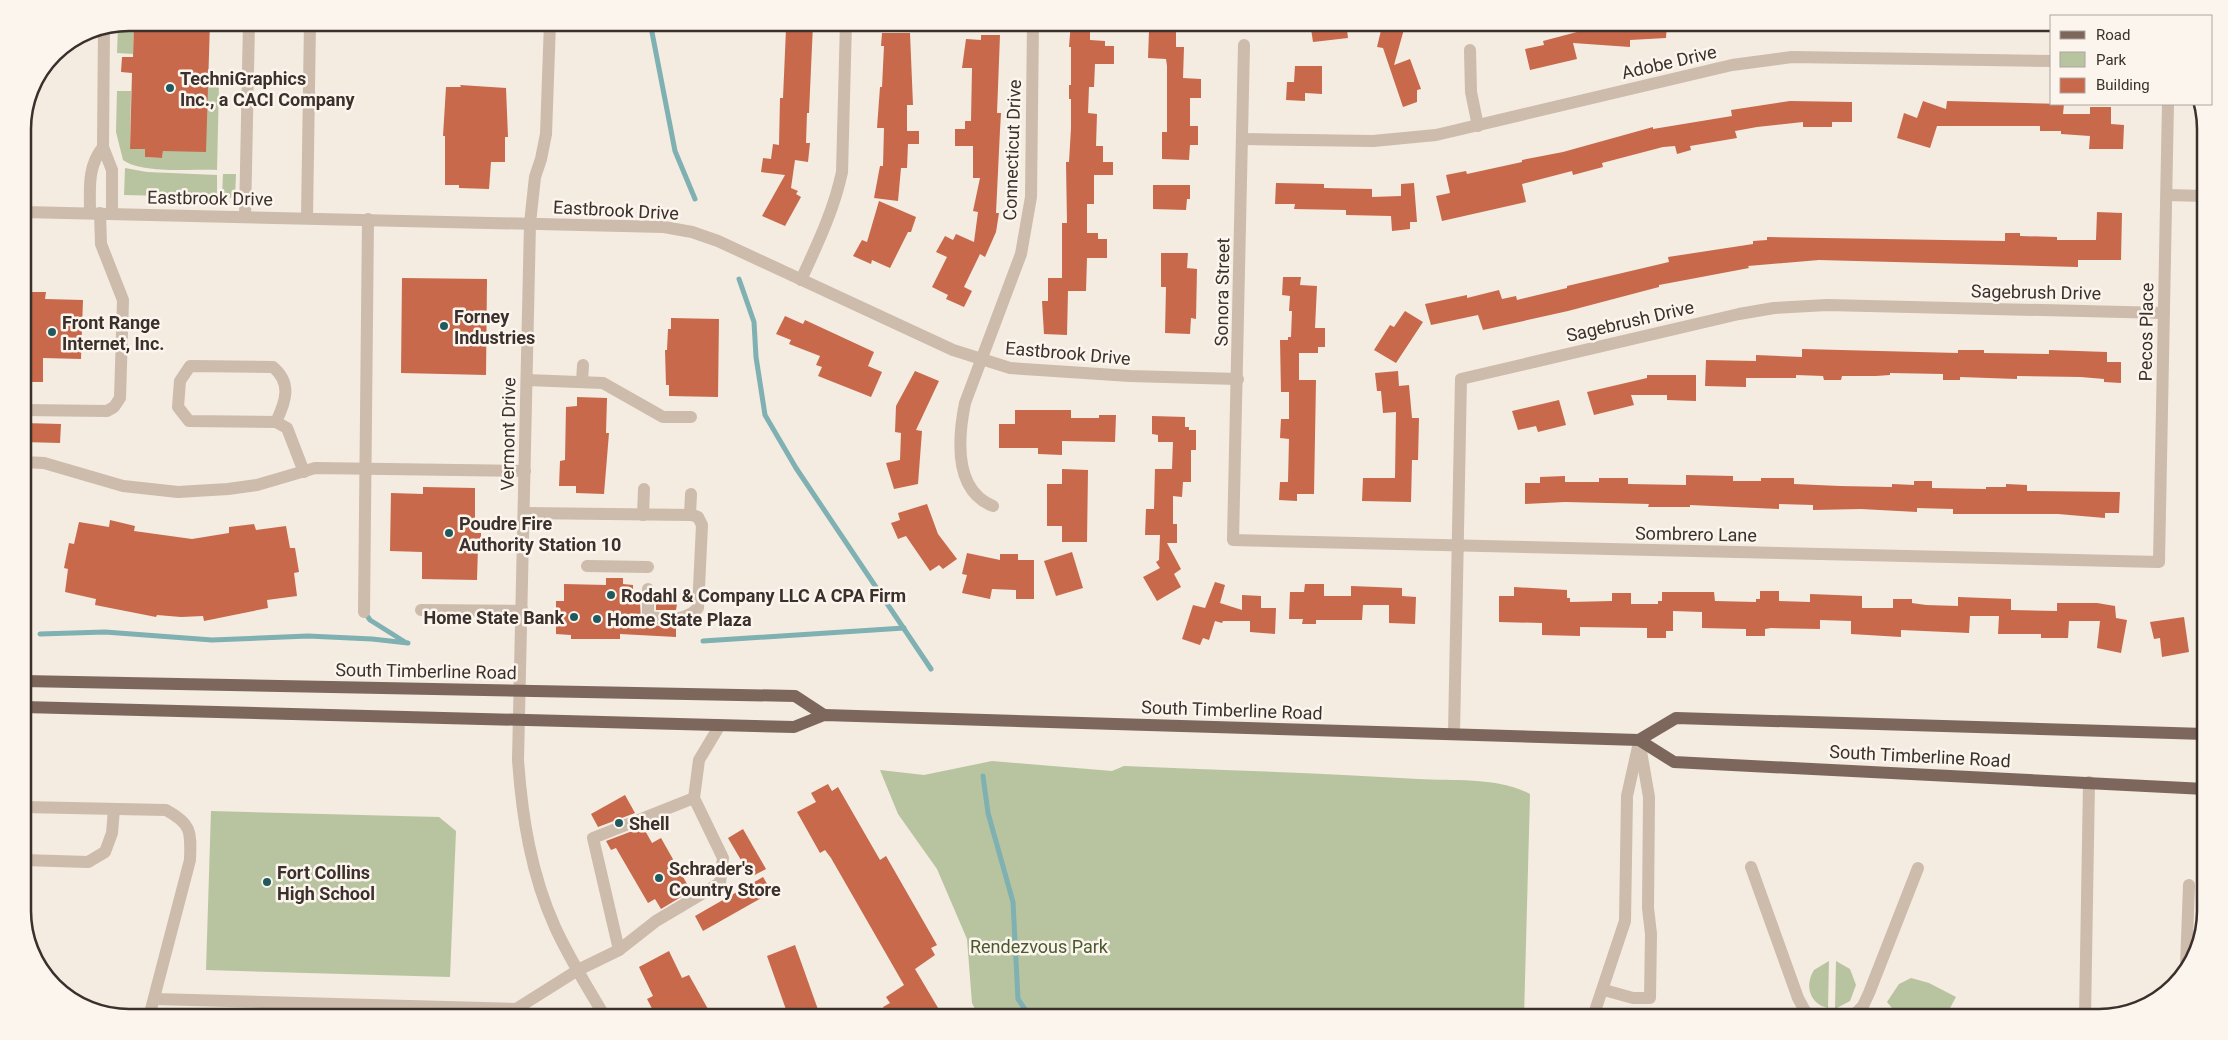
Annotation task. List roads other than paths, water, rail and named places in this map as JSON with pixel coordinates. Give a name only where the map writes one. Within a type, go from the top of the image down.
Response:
[{"type":"main road","name":"South Timberline Road","points":[[31,681],[795,696],[824,714]]},
{"type":"main road","name":"South Timberline Road","points":[[31,707],[794,727],[824,714],[1639,740],[1674,762],[2197,788]]},
{"type":"main road","name":"South Timberline Road","points":[[1639,740],[1676,718],[2197,734]]},
{"type":"street","points":[[245,217],[249,31]]},
{"type":"street","points":[[307,218],[310,31]]},
{"type":"street","name":"Vermont Drive","points":[[550,31],[546,134],[541,159],[534,178],[530,223],[523,611],[518,760],[521,799],[528,846],[539,884],[555,928],[600,1009]]},
{"type":"street","points":[[801,280],[830,214],[842,172],[846,31]]},
{"type":"street","name":"Connecticut Drive","points":[[992,506],[974,496],[968,486],[960,448],[965,403],[1021,254],[1026,231],[1031,197],[1034,31]]},
{"type":"street","points":[[31,410],[107,411],[114,407],[120,398],[124,300],[101,244],[101,213],[112,170],[103,147],[104,35]]},
{"type":"street","name":"Sonora Street","points":[[1233,540],[1244,45]]},
{"type":"street","points":[[1470,50],[1471,92],[1478,126]]},
{"type":"street","name":"Adobe Drive","points":[[1242,138],[1373,141],[1436,135],[1681,76],[1762,60],[1792,57],[2050,61]]},
{"type":"street","name":"Pecos Place","points":[[2159,562],[2168,105]]},
{"type":"street","points":[[101,213],[90,178],[96,156],[103,147]]},
{"type":"street","points":[[2167,195],[2197,196]]},
{"type":"street","name":"Eastbrook Drive","points":[[31,212],[664,227],[692,232],[718,241],[953,350],[1010,368],[1037,371],[1238,379]]},
{"type":"street","points":[[364,612],[368,219]]},
{"type":"street","name":"Sagebrush Drive","points":[[1454,734],[1461,379],[1690,324],[1774,308],[1827,305],[2164,313]]},
{"type":"street","points":[[582,382],[583,365]]},
{"type":"street","points":[[276,422],[284,407],[286,391],[283,376],[273,367],[190,366],[180,381],[178,407],[189,421],[276,422],[287,428],[304,472]]},
{"type":"street","points":[[527,380],[603,384],[663,417],[691,417]]},
{"type":"street","points":[[31,462],[44,463],[123,486],[170,492],[228,490],[257,485],[315,468],[525,471]]},
{"type":"street","points":[[643,515],[644,489]]},
{"type":"street","points":[[690,515],[691,494]]},
{"type":"street","points":[[524,513],[690,515],[698,518],[702,525],[698,608],[687,617],[650,617],[648,616],[648,589]]},
{"type":"street","name":"Sombrero Lane","points":[[1233,540],[2159,562]]},
{"type":"street","points":[[587,566],[648,567]]},
{"type":"street","points":[[421,610],[523,611]]},
{"type":"street","points":[[524,1009],[578,970],[619,950],[656,921],[720,883],[723,858],[694,798],[699,760],[720,725]]},
{"type":"street","points":[[1604,990],[1633,998],[1650,998],[1651,934],[1648,908],[1649,797],[1639,740]]},
{"type":"street","points":[[1597,1009],[1625,921],[1627,796],[1639,740]]},
{"type":"street","points":[[2085,1009],[2089,782]]},
{"type":"street","points":[[619,950],[592,838],[694,798]]},
{"type":"street","points":[[31,807],[166,810],[183,819],[191,834],[190,860],[151,1009]]},
{"type":"street","points":[[31,860],[88,862],[105,852],[112,832],[114,809]]},
{"type":"street","points":[[1751,867],[1798,998],[1804,1009]]},
{"type":"street","points":[[1860,1009],[1869,993],[1918,868]]},
{"type":"street","points":[[2186,954],[2189,885]]},
{"type":"street","points":[[154,999],[333,1009]]},
{"type":"waterway","points":[[652,31],[675,151],[695,199]]},
{"type":"waterway","points":[[739,279],[754,322],[756,357],[765,415],[796,468],[931,669]]},
{"type":"waterway","points":[[366,614],[370,620],[405,642]]},
{"type":"waterway","points":[[703,641],[904,628]]},
{"type":"waterway","points":[[40,634],[105,632],[212,640],[308,636],[408,643]]},
{"type":"waterway","points":[[983,776],[988,813],[1013,902],[1018,999],[1025,1009]]},
{"type":"place","name":"TechniGraphics Inc., a CACI Company","points":[[170,88]]},
{"type":"place","name":"Forney Industries","points":[[444,326]]},
{"type":"place","name":"Front Range Internet, Inc.","points":[[52,332]]},
{"type":"place","name":"Poudre Fire Authority Station 10","points":[[449,533]]},
{"type":"place","name":"Rodahl & Company LLC A CPA Firm","points":[[611,595]]},
{"type":"place","name":"Home State Bank","points":[[574,617]]},
{"type":"place","name":"Home State Plaza","points":[[597,619]]},
{"type":"place","name":"Shell","points":[[619,823]]},
{"type":"place","name":"Schrader's Country Store","points":[[659,878]]},
{"type":"place","name":"Fort Collins High School","points":[[267,882]]},
{"type":"park label","name":"Rendezvous Park","points":[[1039,946]]}]
